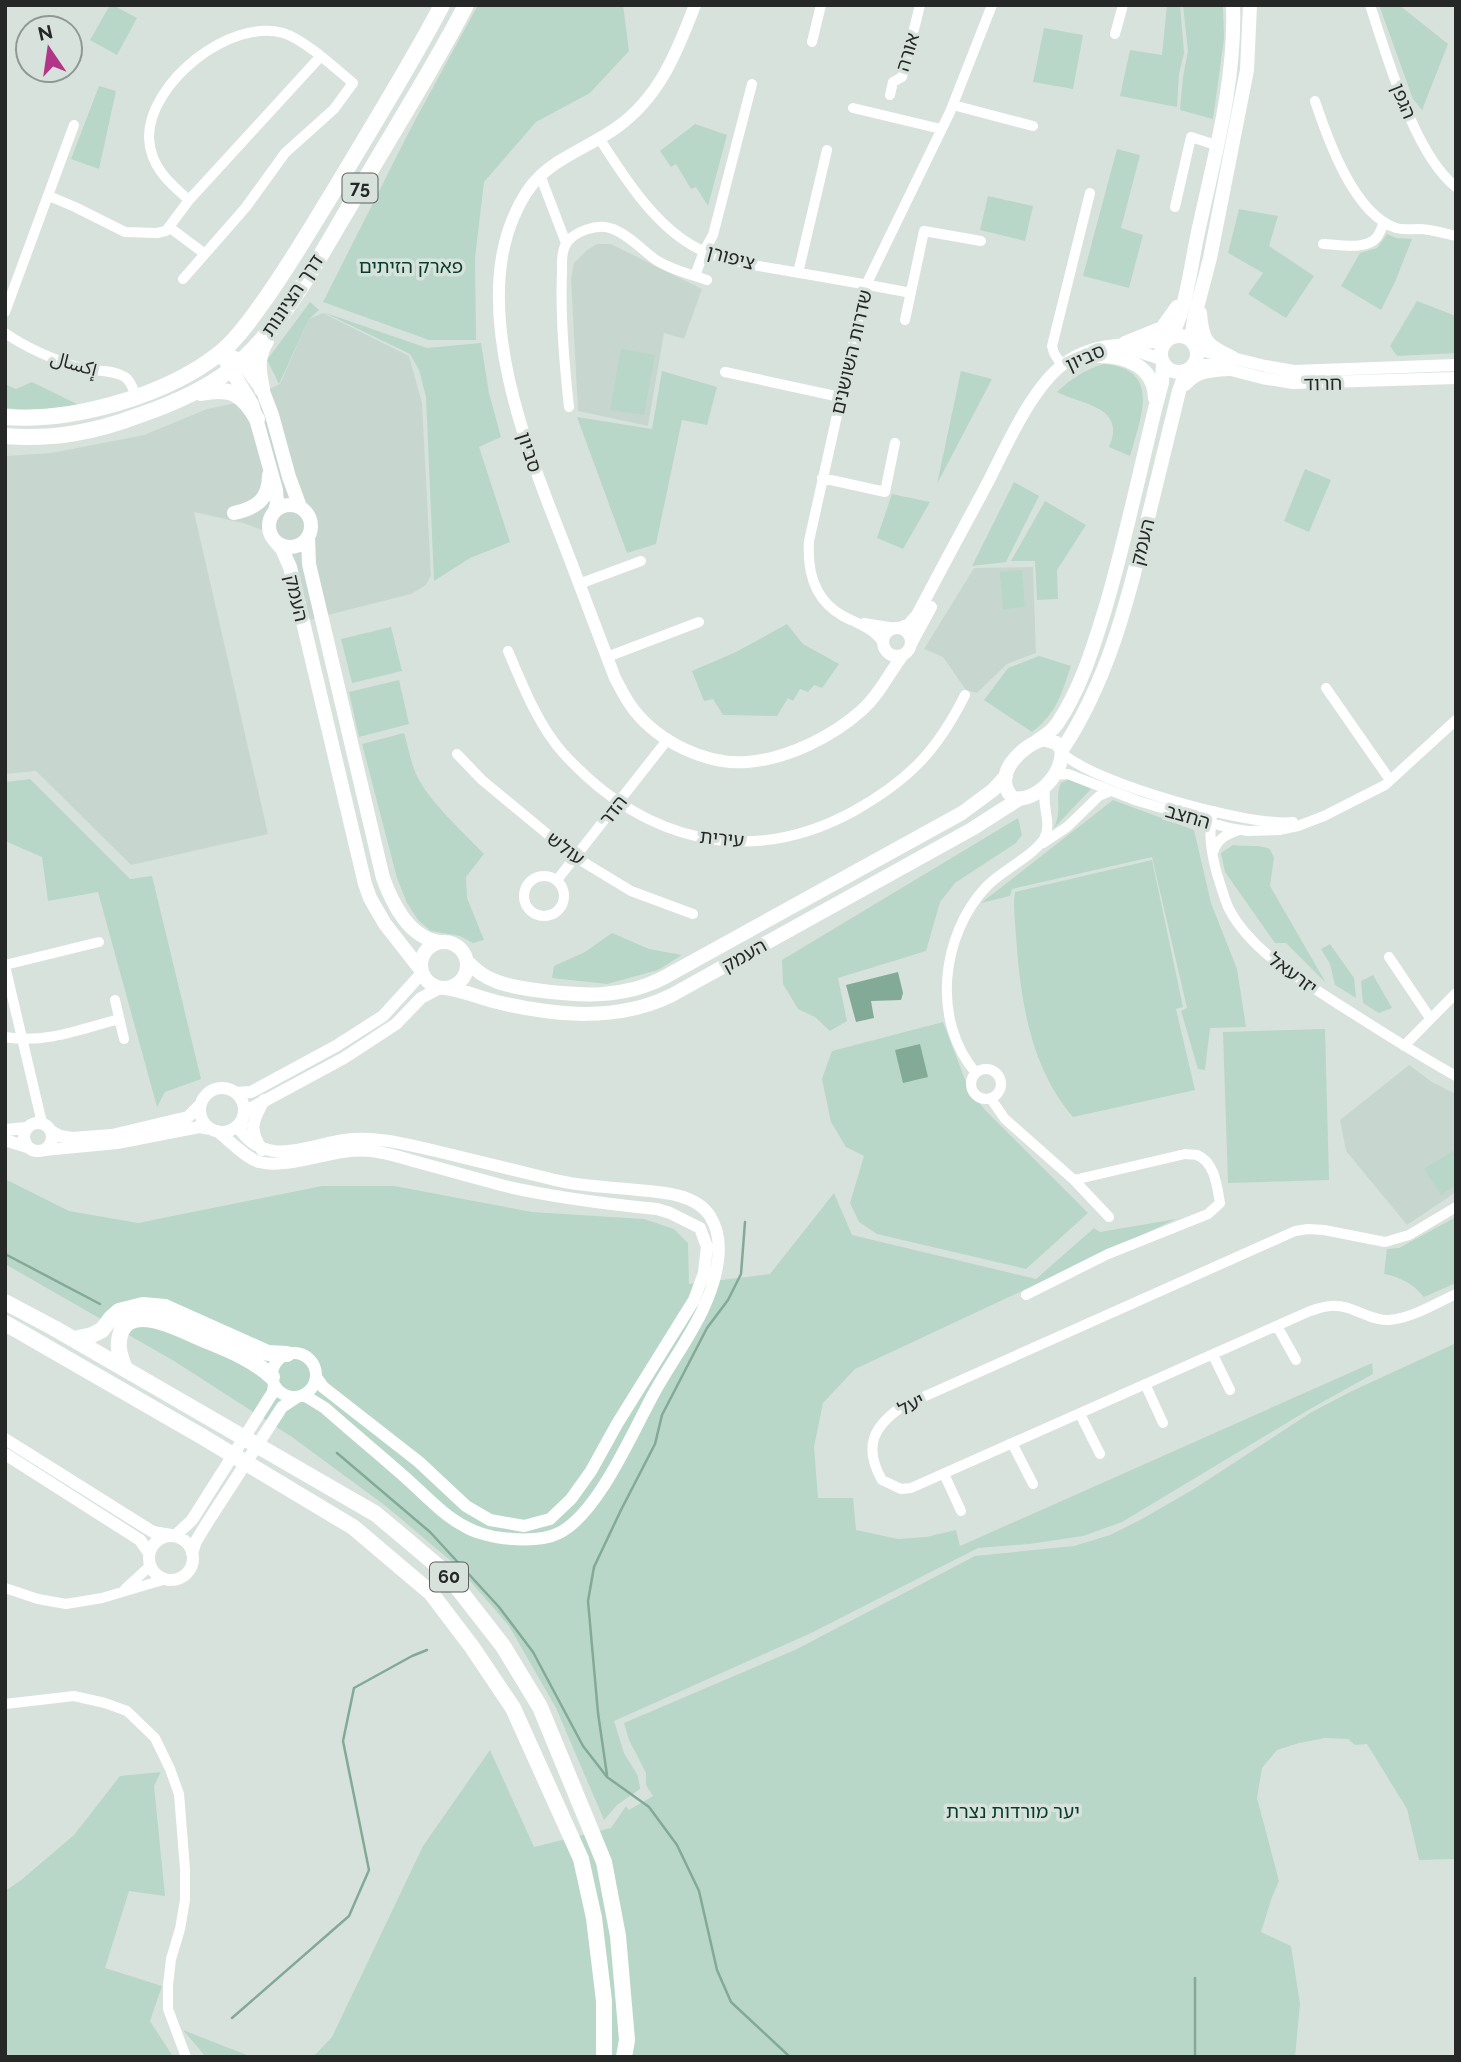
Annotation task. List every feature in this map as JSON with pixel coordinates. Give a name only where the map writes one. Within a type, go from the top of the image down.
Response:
[{"type":"highway","name":"דרך הציונות","points":[[5,418],[67,415],[94,409],[164,386],[192,373],[221,352],[250,321],[292,261],[442,5]]},
{"type":"highway","name":"דרך הציונות","points":[[5,436],[41,437],[94,431],[158,409],[188,396],[235,366],[255,348],[310,272],[436,61],[466,5]]},
{"type":"highway","points":[[262,389],[257,368],[258,359],[279,317]]},
{"type":"highway","points":[[188,396],[217,390],[230,392],[244,400],[257,419]]},
{"type":"highway","name":"60","points":[[5,1302],[74,1339],[376,1514],[446,1573],[503,1646],[540,1707],[604,1862],[618,1936],[627,2040],[624,2057]]},
{"type":"highway","points":[[74,1339],[102,1330],[119,1311],[143,1305],[164,1307],[268,1353],[287,1354]]},
{"type":"highway","points":[[125,1369],[118,1352],[123,1327],[131,1321],[146,1319],[162,1321],[234,1352],[260,1365],[273,1380]]},
{"type":"highway","name":"60","points":[[5,1323],[353,1527],[431,1593],[513,1708],[581,1859],[594,1918],[604,2001],[604,2057]]},
{"type":"main road","points":[[1233,5],[1230,69],[1187,286],[1177,326],[1161,350],[1162,361],[1175,372],[1192,366],[1196,356],[1193,327],[1210,258],[1243,92],[1250,5]]},
{"type":"main road","points":[[1125,343],[1162,328],[1174,314],[1187,286]]},
{"type":"main road","points":[[1199,302],[1204,339],[1230,364]]},
{"type":"main road","points":[[1168,340],[1179,337],[1194,345]]},
{"type":"main road","points":[[221,352],[262,389],[272,415],[289,477],[300,507],[309,516],[311,523],[308,537],[294,547],[275,541],[269,528],[269,521],[275,511],[276,490],[257,419],[235,366]]},
{"type":"main road","points":[[1099,356],[1118,356],[1143,369],[1153,383],[1155,409]]},
{"type":"main road","name":"העמק","points":[[1037,741],[1056,725],[1085,666],[1116,571],[1163,375],[1162,361]]},
{"type":"main road","points":[[1179,391],[1196,374],[1230,364]]},
{"type":"main road","name":"העמק","points":[[1062,751],[1080,723],[1103,673],[1117,633],[1134,576],[1179,391],[1185,374],[1192,366]]},
{"type":"main road","points":[[234,513],[251,509],[263,499],[269,483],[269,463]]},
{"type":"main road","points":[[275,511],[286,505],[300,507]]},
{"type":"main road","name":"העמק","points":[[308,537],[309,564],[383,878],[393,901],[410,927],[423,938],[439,942]]},
{"type":"main road","name":"העמק","points":[[275,541],[290,567],[365,884],[385,924],[421,972]]},
{"type":"main road","points":[[1050,740],[1062,751],[1062,762],[1041,789],[1022,798],[1013,797],[1009,793],[1005,784],[1006,776],[1013,761],[1023,750],[1037,741],[1050,740]]},
{"type":"main road","name":"העמק","points":[[467,961],[479,974],[516,987],[593,996],[639,989],[962,813],[993,790],[1006,776]]},
{"type":"main road","name":"העמק","points":[[442,988],[513,1006],[577,1014],[610,1013],[644,1007],[672,995],[1022,798]]},
{"type":"main road","points":[[439,942],[455,944],[463,951],[467,961],[466,975],[456,985],[442,988],[426,980],[421,972],[425,951],[439,942]]},
{"type":"street","name":"סביון","points":[[695,5],[670,66],[655,90],[624,121],[540,176],[528,190],[508,230],[499,274],[499,302],[509,374],[524,438],[607,657],[624,696],[646,723],[668,739],[696,753],[724,761],[745,762],[774,757],[803,747],[857,715],[879,692],[907,649],[1027,425],[1055,384],[1073,367],[1099,356],[1137,351],[1162,361]]},
{"type":"street","points":[[812,42],[821,5]]},
{"type":"street","name":"אורה","points":[[890,95],[893,82],[902,77],[920,5]]},
{"type":"street","name":"שדרות השושנים","points":[[883,645],[874,632],[833,609],[814,585],[808,560],[809,541],[866,285],[953,105],[992,5]]},
{"type":"street","points":[[1115,34],[1123,5]]},
{"type":"street","name":"הגפן","points":[[1370,5],[1405,105],[1440,171],[1456,187]]},
{"type":"street","points":[[183,279],[246,207],[285,153],[334,109],[353,83],[285,33],[251,32],[234,37],[197,59],[176,78],[158,102],[149,139],[159,170],[188,200]]},
{"type":"street","points":[[49,196],[125,232],[157,233],[166,230],[188,200],[320,57]]},
{"type":"street","points":[[695,276],[713,235],[752,84]]},
{"type":"street","points":[[1315,102],[1353,187],[1365,204],[1384,222],[1400,229],[1429,230],[1456,236]]},
{"type":"street","points":[[953,105],[1033,126]]},
{"type":"street","points":[[853,108],[941,130]]},
{"type":"street","points":[[5,312],[74,125]]},
{"type":"street","points":[[1175,207],[1191,136],[1216,145]]},
{"type":"street","name":"ציפורן","points":[[598,138],[626,180],[652,210],[686,241],[704,251],[734,261],[911,293]]},
{"type":"street","points":[[799,273],[827,150]]},
{"type":"street","points":[[540,176],[566,243]]},
{"type":"street","points":[[1062,366],[1052,346],[1090,193]]},
{"type":"street","points":[[1323,244],[1371,243],[1377,238],[1384,222]]},
{"type":"street","points":[[569,407],[561,293],[566,243],[577,234],[603,226],[624,234],[659,262],[706,280]]},
{"type":"street","points":[[169,227],[205,254]]},
{"type":"street","points":[[905,320],[924,231],[981,241]]},
{"type":"street","name":"إكسال","points":[[5,333],[55,359],[84,369],[115,373],[126,378],[136,396]]},
{"type":"street","name":"סביון","points":[[897,628],[909,624],[917,615],[1020,421],[1048,379],[1068,360],[1097,348],[1168,340]]},
{"type":"street","name":"חרוד","points":[[1194,345],[1262,379],[1300,384],[1456,378]]},
{"type":"street","name":"חרוד","points":[[1192,366],[1230,364],[1307,372],[1456,365]]},
{"type":"street","points":[[725,372],[840,397]]},
{"type":"street","points":[[822,478],[885,492],[895,443]]},
{"type":"street","points":[[579,584],[641,561]]},
{"type":"street","name":"שדרות השושנים","points":[[853,620],[897,628]]},
{"type":"street","points":[[607,657],[699,622]]},
{"type":"street","points":[[897,628],[908,633],[907,649],[894,656],[886,651],[883,645],[886,632],[897,628]]},
{"type":"street","name":"סביון","points":[[857,715],[871,696],[884,668],[886,660],[883,645]]},
{"type":"street","name":"עירית","points":[[508,651],[551,739],[585,775],[619,802],[655,823],[707,839],[733,842],[765,841],[804,832],[843,817],[869,803],[927,757],[943,736],[965,695]]},
{"type":"street","points":[[1326,688],[1390,780]]},
{"type":"street","name":"החצב","points":[[1051,778],[1068,774],[1112,791],[1240,829],[1279,830],[1324,816],[1385,785],[1456,720]]},
{"type":"street","name":"הדר","points":[[557,880],[668,739]]},
{"type":"street","name":"החצב","points":[[1062,751],[1072,761],[1109,777],[1142,790],[1213,811],[1271,822],[1297,822],[1324,816]]},
{"type":"street","name":"עולש","points":[[457,754],[482,780],[576,857],[631,891],[693,914]]},
{"type":"street","points":[[1031,851],[1047,830],[1043,797],[1051,778]]},
{"type":"street","points":[[976,1073],[961,1053],[950,1015],[946,988],[954,940],[960,923],[987,886],[1067,827],[1099,796],[1112,791]]},
{"type":"street","points":[[1022,798],[1038,805],[1046,816]]},
{"type":"street","name":"יזרעאל","points":[[1213,811],[1209,836],[1213,857],[1230,911],[1244,930],[1288,972],[1456,1076]]},
{"type":"street","points":[[1213,857],[1214,848],[1223,836],[1240,829]]},
{"type":"street","points":[[540,876],[557,880],[564,893],[561,906],[546,916],[532,913],[523,897],[528,883],[540,876]]},
{"type":"street","points":[[44,1150],[51,1143],[22,1040],[5,965],[99,942]]},
{"type":"street","points":[[1389,957],[1430,1018]]},
{"type":"street","points":[[5,1130],[26,1128],[33,1123],[60,1136],[72,1138],[112,1135],[188,1116],[214,1089],[222,1088],[236,1093],[251,1092],[336,1046],[383,1016],[421,972]]},
{"type":"street","points":[[5,1140],[34,1151],[117,1143],[199,1127],[231,1130],[243,1116],[264,1100],[354,1051],[396,1024],[421,998],[442,988]]},
{"type":"street","points":[[1404,1046],[1456,993]]},
{"type":"street","points":[[115,1000],[124,1039]]},
{"type":"street","points":[[5,1037],[22,1040],[45,1039],[119,1019]]},
{"type":"street","points":[[990,1069],[1001,1079],[1001,1088],[991,1099],[982,1099],[972,1090],[971,1080],[980,1070],[990,1069]]},
{"type":"street","points":[[236,1093],[244,1105],[241,1131],[249,1142],[263,1150],[298,1150],[351,1139],[389,1140],[497,1164],[551,1180],[664,1192],[693,1200],[708,1213],[718,1231],[719,1260],[708,1298],[690,1333],[655,1391],[608,1479],[580,1516],[558,1534],[535,1539],[500,1538],[465,1527],[438,1507],[325,1408],[300,1396],[283,1394],[273,1380]]},
{"type":"street","points":[[991,1099],[1005,1119],[1074,1180],[1109,1217]]},
{"type":"street","points":[[263,1150],[253,1129],[255,1116],[264,1100]]},
{"type":"street","points":[[119,1593],[138,1579],[150,1560],[156,1541],[173,1536],[192,1520],[269,1399],[273,1392],[275,1364],[287,1354],[295,1353],[309,1358],[323,1387],[418,1462],[466,1506],[491,1520],[502,1522],[524,1525],[551,1519],[571,1499],[591,1471],[694,1300],[704,1273],[707,1247],[700,1228],[670,1213],[566,1199],[370,1151],[345,1151],[270,1164],[257,1162],[202,1119],[200,1105]]},
{"type":"street","points":[[26,1128],[23,1139],[27,1147]]},
{"type":"street","points":[[1026,1295],[1121,1248],[1208,1214],[1220,1203],[1210,1165],[1197,1155],[1185,1154],[1074,1180]]},
{"type":"street","name":"יעל","points":[[1456,1207],[1409,1235],[1385,1242],[1308,1228],[1295,1231],[903,1406],[889,1416],[874,1437],[871,1449],[873,1460],[882,1480],[901,1489],[911,1488],[1310,1311],[1331,1306],[1347,1307],[1379,1319],[1398,1318],[1456,1294]]},
{"type":"street","points":[[1278,1326],[1296,1360]]},
{"type":"street","points":[[1213,1354],[1230,1390]]},
{"type":"street","points":[[5,1588],[38,1599],[66,1604],[119,1593],[166,1579],[180,1578],[191,1567],[196,1541],[282,1407],[314,1384],[316,1377]]},
{"type":"street","points":[[1145,1384],[1163,1423]]},
{"type":"street","points":[[1080,1414],[1100,1454]]},
{"type":"street","points":[[5,1439],[153,1532],[185,1541],[192,1553]]},
{"type":"street","points":[[1013,1443],[1032,1484]]},
{"type":"street","points":[[5,1454],[140,1540],[159,1577],[166,1579]]},
{"type":"street","points":[[944,1474],[961,1511]]},
{"type":"street","points":[[5,1704],[74,1696],[105,1703],[127,1711],[155,1738],[179,1794],[185,1900],[171,1959],[168,2009],[186,2057]]},
{"type":"shaded area","points":[[597,244],[611,244],[702,289],[684,339],[664,333],[648,426],[578,411],[571,279],[574,263]]},
{"type":"shaded area","points":[[323,313],[409,356],[422,403],[431,575],[426,585],[411,594],[296,623],[279,536],[243,523],[194,512],[268,834],[131,865],[36,771],[5,774],[5,456],[51,453],[144,435],[207,409],[241,402],[280,384],[309,319]]},
{"type":"shaded area","points":[[1033,567],[1036,653],[1007,664],[977,693],[966,690],[943,657],[924,649],[974,568]]},
{"type":"shaded area","points":[[898,972],[903,993],[901,1000],[871,1001],[874,1018],[856,1022],[846,985]]},
{"type":"shaded area","points":[[920,1044],[928,1077],[903,1083],[895,1050]]},
{"type":"shaded area","points":[[1409,1065],[1432,1082],[1456,1094],[1456,1192],[1407,1225],[1346,1151],[1340,1120]]},
{"type":"green space","points":[[110,5],[137,18],[117,55],[90,40]]},
{"type":"green space","name":"פארק הזיתים","points":[[478,5],[623,5],[629,51],[590,93],[536,122],[484,182],[475,258],[476,340],[429,340],[323,302],[413,124]]},
{"type":"green space","points":[[1167,5],[1180,5],[1184,53],[1179,74],[1177,107],[1120,96],[1130,50],[1162,55]]},
{"type":"green space","points":[[1183,5],[1223,5],[1224,39],[1213,119],[1180,110],[1188,51]]},
{"type":"green space","points":[[1379,5],[1399,5],[1448,44],[1422,110],[1413,99]]},
{"type":"green space","points":[[1044,28],[1083,35],[1073,89],[1033,82]]},
{"type":"green space","points":[[99,86],[116,91],[99,169],[71,159]]},
{"type":"green space","points":[[695,124],[727,135],[708,206],[696,187],[691,189],[676,164],[671,167],[660,151]]},
{"type":"green space","points":[[1117,149],[1140,155],[1121,228],[1143,235],[1129,288],[1083,276]]},
{"type":"green space","points":[[988,196],[1033,206],[1025,241],[980,230]]},
{"type":"green space","points":[[1239,209],[1278,216],[1269,246],[1314,276],[1286,318],[1248,294],[1263,273],[1228,253]]},
{"type":"green space","points":[[1387,234],[1396,238],[1412,239],[1381,310],[1341,286],[1360,253],[1377,248]]},
{"type":"green space","points":[[1417,301],[1456,316],[1456,353],[1397,356],[1390,346]]},
{"type":"green space","points":[[310,302],[319,310],[309,319],[279,384],[267,360]]},
{"type":"green space","points":[[323,312],[427,348],[481,343],[489,393],[501,437],[479,447],[510,542],[470,558],[434,581],[426,397],[419,370],[410,354]]},
{"type":"green space","points":[[621,349],[655,355],[644,415],[610,410]]},
{"type":"green space","points":[[1104,364],[1122,368],[1134,375],[1141,386],[1142,412],[1130,456],[1109,447],[1113,433],[1112,423],[1107,415],[1089,404],[1057,392],[1079,375]]},
{"type":"green space","points":[[662,371],[717,387],[707,425],[682,420],[656,544],[627,553],[577,417],[652,429]]},
{"type":"green space","points":[[961,371],[992,379],[937,484]]},
{"type":"green space","points":[[32,382],[83,407],[29,410],[5,408],[5,384],[16,389]]},
{"type":"green space","points":[[1305,469],[1331,480],[1309,532],[1284,521]]},
{"type":"green space","points":[[1014,482],[1039,496],[1006,562],[972,566]]},
{"type":"green space","points":[[892,494],[930,502],[903,549],[877,538]]},
{"type":"green space","points":[[1045,501],[1086,525],[1057,570],[1058,599],[1037,600],[1035,561],[1011,561]]},
{"type":"green space","points":[[1022,570],[1025,607],[1003,609],[1000,572]]},
{"type":"green space","points":[[787,624],[803,644],[839,664],[822,688],[814,685],[808,692],[800,689],[793,701],[788,698],[777,716],[723,715],[713,699],[704,701],[692,671],[736,652]]},
{"type":"green space","points":[[391,627],[402,671],[352,683],[341,639]]},
{"type":"green space","points":[[1039,656],[1071,666],[1053,710],[1032,732],[984,700],[1008,668]]},
{"type":"green space","points":[[399,680],[409,724],[359,737],[349,692]]},
{"type":"green space","points":[[404,733],[419,780],[432,799],[484,854],[466,877],[467,898],[484,940],[473,943],[460,936],[431,931],[418,920],[407,903],[397,878],[362,744]]},
{"type":"green space","points":[[30,779],[130,879],[152,876],[201,1079],[165,1092],[157,1107],[98,892],[48,901],[42,857],[5,841],[5,782]]},
{"type":"green space","points":[[1069,779],[1091,789],[1054,828],[1058,815],[1059,789],[1061,783]]},
{"type":"green space","points":[[1113,800],[1194,830],[1211,903],[1237,969],[1246,1027],[1210,1028],[1205,1070],[1198,1069],[1181,1011],[1187,1008],[1152,857],[1012,889],[1010,896],[981,903]]},
{"type":"green space","points":[[1018,818],[1022,835],[1016,843],[955,883],[940,902],[926,951],[838,978],[847,1021],[830,1031],[815,1017],[798,1009],[783,984],[782,960]]},
{"type":"green space","points":[[1233,845],[1270,849],[1274,858],[1270,886],[1326,983],[1286,943],[1275,943],[1225,872],[1221,853]]},
{"type":"green space","points":[[1152,860],[1183,1007],[1176,1009],[1195,1090],[1073,1117],[1047,1076],[1030,1031],[1018,959],[1015,892]]},
{"type":"green space","points":[[612,933],[649,949],[682,955],[658,970],[607,984],[552,978],[554,966],[585,952]]},
{"type":"green space","points":[[1330,944],[1354,978],[1356,998],[1335,985],[1330,964],[1321,949]]},
{"type":"green space","points":[[1373,975],[1392,1008],[1379,1013],[1363,1003],[1361,981]]},
{"type":"green space","points":[[943,1022],[969,1090],[986,1111],[1088,1213],[1026,1269],[877,1234],[859,1222],[850,1203],[864,1156],[846,1147],[831,1122],[822,1079],[832,1051]]},
{"type":"green space","points":[[1325,1029],[1329,1180],[1228,1183],[1223,1032]]},
{"type":"green space","points":[[1456,1149],[1456,1185],[1441,1195],[1424,1169]]},
{"type":"green space","points":[[5,1179],[69,1211],[138,1223],[322,1186],[394,1186],[532,1212],[644,1219],[674,1229],[688,1243],[689,1284],[770,1274],[834,1193],[852,1235],[1036,1279],[1094,1228],[1100,1232],[1176,1219],[855,1369],[823,1403],[814,1447],[818,1498],[853,1498],[856,1530],[898,1539],[926,1537],[956,1530],[960,1546],[1372,1363],[1373,1374],[1122,1522],[1083,1536],[978,1548],[811,1633],[614,1721],[624,1753],[638,1776],[640,1789],[617,1805],[604,1820],[556,1708],[509,1626],[458,1567],[387,1507],[292,1437],[174,1361],[5,1264]]},
{"type":"green space","points":[[1456,1217],[1456,1283],[1424,1297],[1406,1282],[1384,1274],[1387,1249],[1399,1248]]},
{"type":"green space","name":"יער מורדות נצרת","points":[[1456,1343],[1456,1859],[1419,1860],[1407,1809],[1367,1744],[1355,1745],[1348,1739],[1325,1738],[1299,1743],[1277,1750],[1262,1768],[1257,1798],[1279,1881],[1261,1932],[1291,1946],[1300,2004],[1295,2057],[313,2057],[332,2037],[423,1846],[490,1750],[534,1847],[611,1828],[626,1806],[629,1810],[653,1796],[646,1785],[646,1773],[629,1740],[624,1723],[795,1650],[975,1556],[1074,1546],[1110,1535],[1194,1489],[1310,1413]]},
{"type":"green space","points":[[161,1772],[154,1786],[165,1896],[129,1891],[105,1968],[162,1986],[150,2021],[172,2055],[5,2057],[5,1891],[74,1835],[120,1776]]},
{"type":"green space","points":[[183,2030],[252,2057],[206,2057]]},
{"type":"waterway","points":[[607,1775],[598,1713],[588,1601],[594,1567],[655,1444],[662,1415],[707,1328],[728,1300],[741,1274],[745,1222]]},
{"type":"waterway","points":[[5,1254],[100,1304]]},
{"type":"waterway","points":[[337,1453],[430,1532],[499,1607],[533,1652],[583,1746],[607,1777],[649,1807],[677,1845],[699,1891],[717,1970],[731,2002],[790,2057]]},
{"type":"waterway","points":[[232,2018],[349,1916],[369,1870],[343,1741],[354,1688],[427,1650]]},
{"type":"waterway","points":[[1195,1978],[1195,2057]]}]
